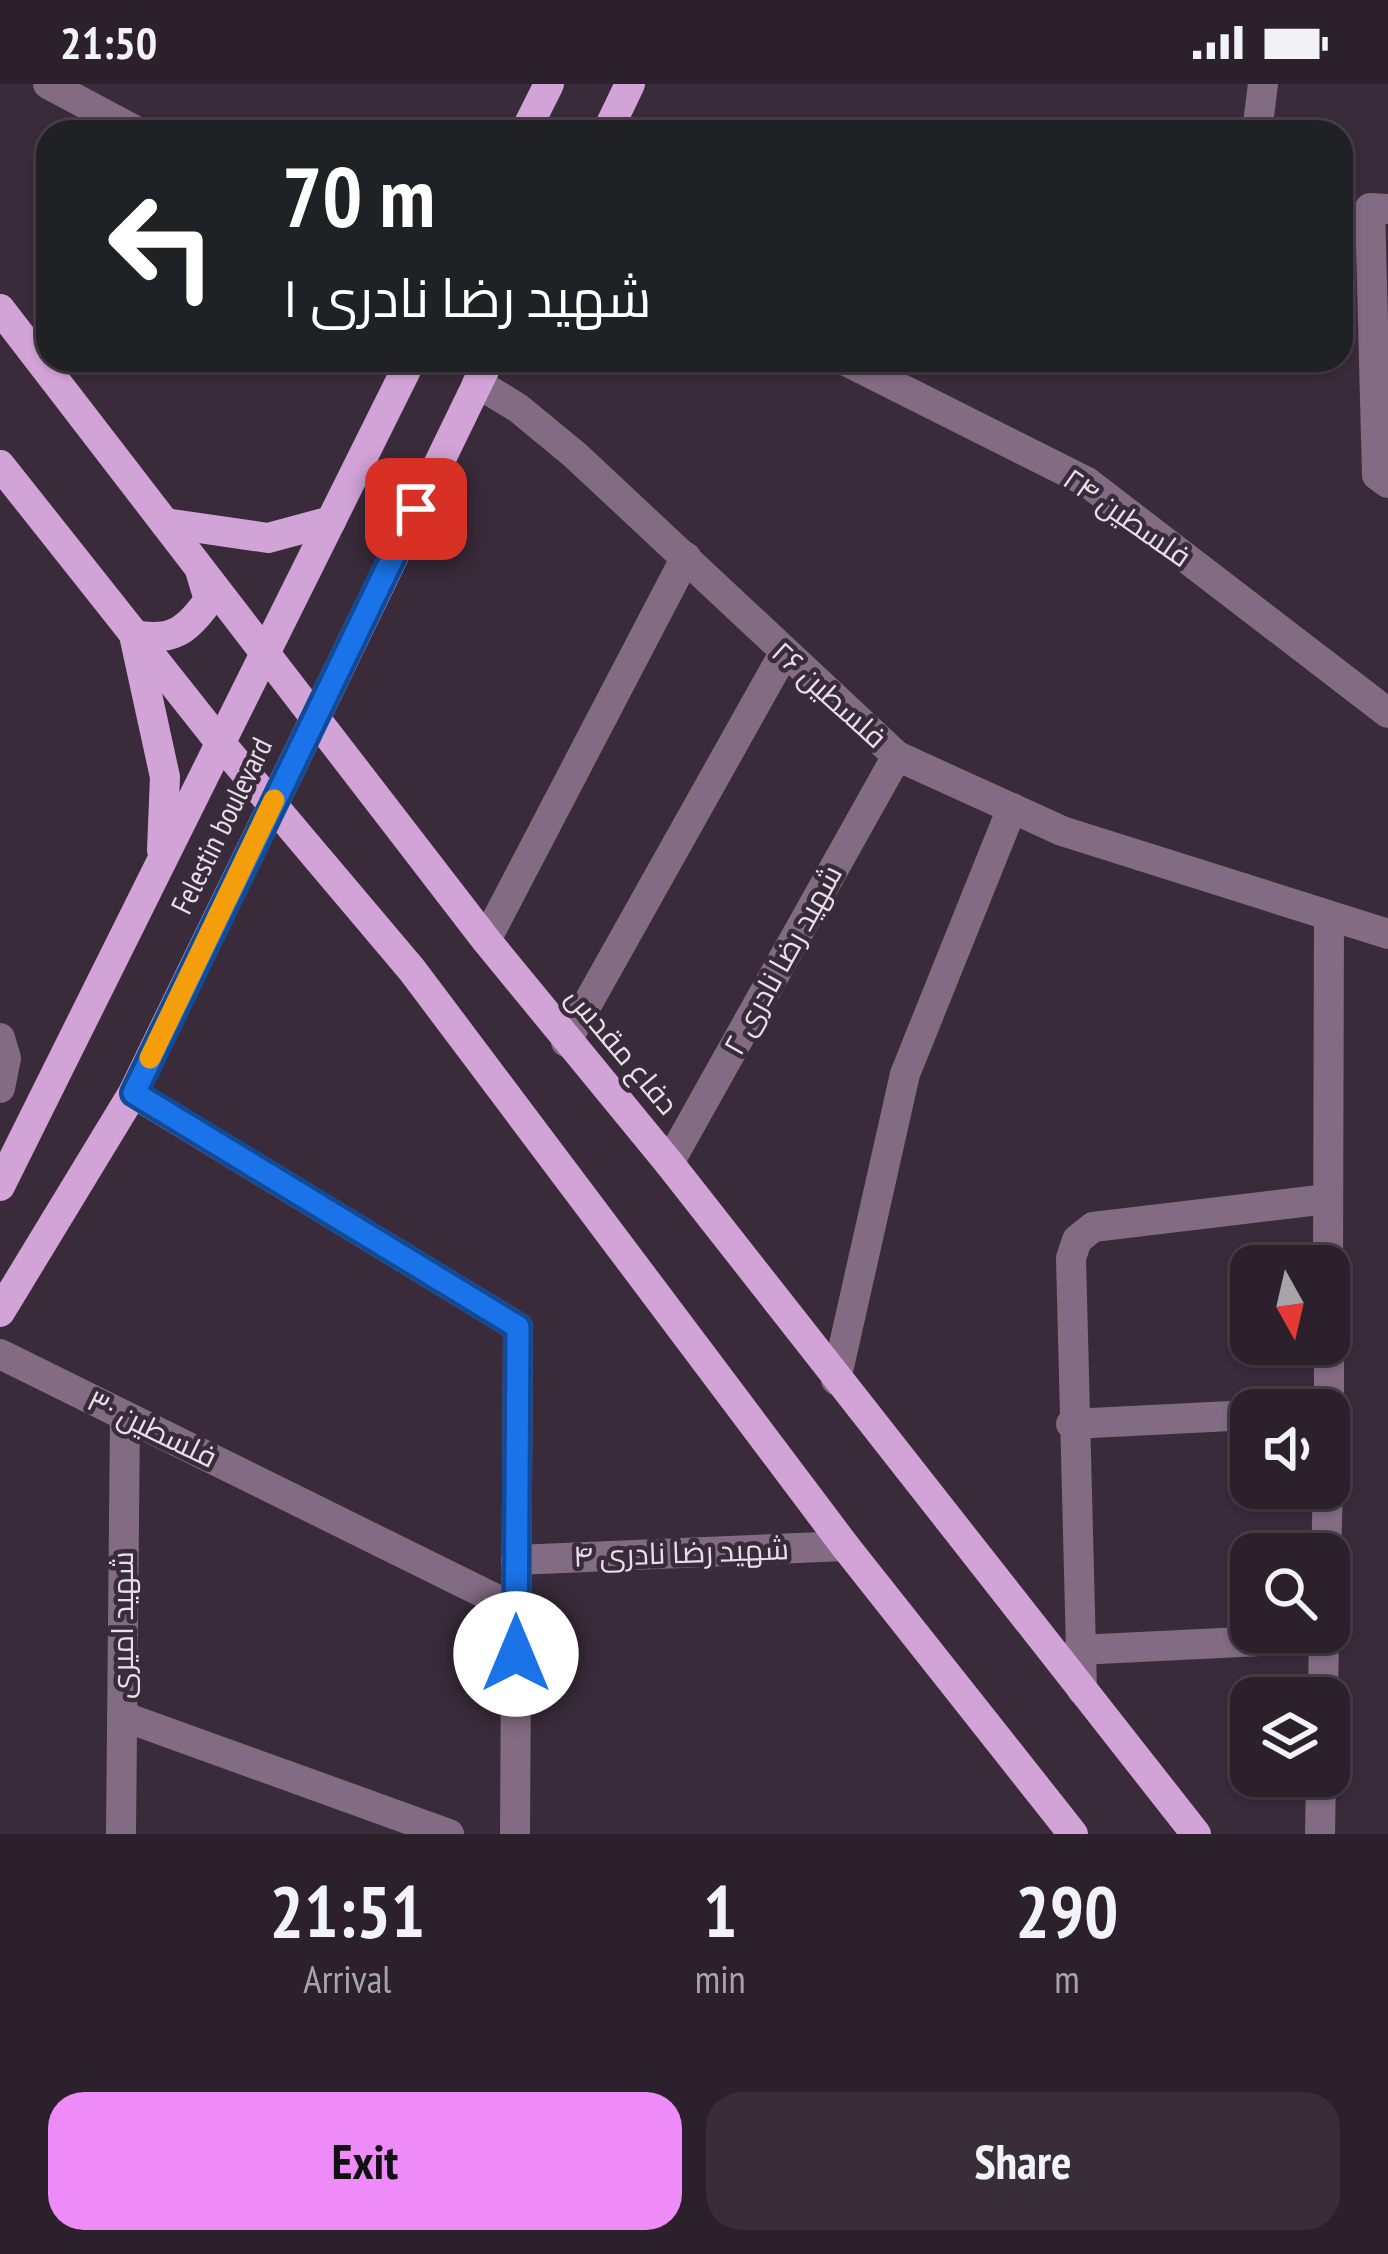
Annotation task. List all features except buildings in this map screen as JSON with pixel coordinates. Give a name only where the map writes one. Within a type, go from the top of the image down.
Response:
[{"type":"main road","points":[[531,120],[549,84]]},
{"type":"main road","points":[[613,120],[630,84]]},
{"type":"main road","name":"دفاع مقدس","points":[[0,309],[36,356]]},
{"type":"main road","name":"دفاع مقدس","points":[[49,372],[566,1042],[669,1163],[1196,1834]]},
{"type":"main road","name":"Felestin boulevard","points":[[0,1186],[405,372]]},
{"type":"main road","name":"Felestin boulevard","points":[[0,1312],[134,1093],[483,372]]},
{"type":"main road","points":[[0,465],[222,745],[412,970],[845,1546],[1072,1834]]},
{"type":"main road","points":[[165,523],[268,538],[331,521]]},
{"type":"main road","points":[[134,635],[164,640],[189,628],[209,600],[200,568]]},
{"type":"main road","points":[[134,635],[165,777],[161,862]]},
{"type":"street","points":[[48,84],[116,120]]},
{"type":"street","points":[[1259,120],[1264,84]]},
{"type":"street","points":[[1388,208],[1370,208],[1377,475],[1388,483]]},
{"type":"street","name":"فلسطین ۲۶","points":[[483,372],[897,757],[1062,830],[1388,934]]},
{"type":"street","name":"فلسطین ۲۴","points":[[868,372],[1087,482],[1388,712]]},
{"type":"street","points":[[486,940],[686,557]]},
{"type":"street","points":[[566,1042],[783,655]]},
{"type":"street","name":"شهید رضا نادری ۲","points":[[669,1163],[897,757]]},
{"type":"street","points":[[836,1380],[905,1074],[1012,808]]},
{"type":"street","points":[[1328,1245],[1329,918]]},
{"type":"street","points":[[0,1038],[6,1058],[0,1088]]},
{"type":"street","points":[[134,1093],[518,1327],[515,1834]]},
{"type":"street","points":[[1082,1690],[1071,1424],[1071,1258],[1077,1240],[1094,1227],[1327,1199]]},
{"type":"street","name":"فلسطین ۳۰","points":[[0,1354],[517,1609]]},
{"type":"street","name":"شهید امیری","points":[[121,1834],[124,1416]]},
{"type":"street","points":[[1071,1424],[1230,1416]]},
{"type":"street","name":"شهید رضا نادری ۴","points":[[516,1560],[845,1546]]},
{"type":"street","points":[[1078,1650],[1230,1641]]},
{"type":"street","points":[[122,1716],[449,1834]]},
{"type":"street","points":[[1320,1834],[1321,1797]]},
{"type":"slow traffic","points":[[150,1058],[274,800]]},
{"type":"route","points":[[416,509],[134,1093],[518,1327],[516,1654]]}]
